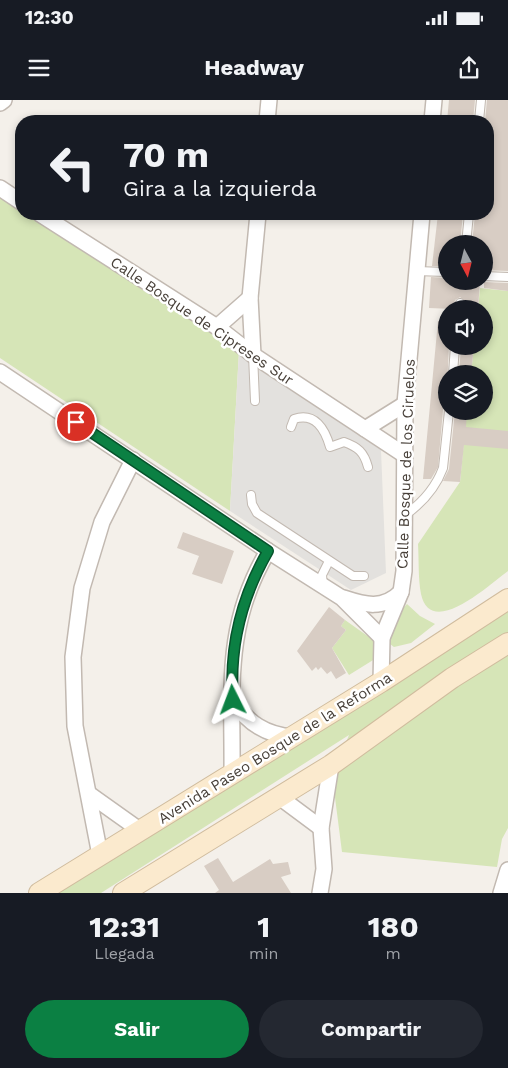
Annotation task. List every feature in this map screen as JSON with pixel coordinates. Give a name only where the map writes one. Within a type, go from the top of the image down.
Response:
[{"type":"main road","name":"Avenida Paseo Bosque de la Reforma","points":[[39,893],[381,682],[508,599]]},
{"type":"main road","points":[[123,893],[331,765],[452,678],[508,643]]},
{"type":"street","points":[[0,103],[4,100]]},
{"type":"street","points":[[268,115],[269,100]]},
{"type":"street","points":[[433,115],[434,100]]},
{"type":"street","points":[[0,188],[15,198]]},
{"type":"street","name":"Calle Bosque de Cipreses Sur","points":[[49,220],[217,327],[253,355],[404,454]]},
{"type":"street","points":[[253,355],[250,298],[257,220]]},
{"type":"street","name":"Calle Bosque de los Ciruelos","points":[[381,682],[382,638],[400,592],[404,571],[405,404],[421,220]]},
{"type":"street","points":[[217,327],[250,298]]},
{"type":"street","points":[[0,372],[268,551],[342,598],[382,638]]},
{"type":"street","points":[[365,429],[405,404]]},
{"type":"street","points":[[100,855],[75,726],[73,657],[82,588],[102,522],[133,460]]},
{"type":"street","points":[[232,774],[232,661],[238,622],[250,586],[268,551]]},
{"type":"street","points":[[342,598],[375,605],[389,602],[400,592]]},
{"type":"street","points":[[233,700],[245,717],[262,729],[271,734],[293,737]]},
{"type":"street","points":[[320,893],[324,869],[321,828],[331,765]]},
{"type":"street","points":[[89,794],[141,831]]},
{"type":"street","points":[[278,796],[321,828]]},
{"type":"street","points":[[501,893],[508,870]]},
{"type":"lane","points":[[480,115],[481,100]]},
{"type":"lane","points":[[467,235],[468,220]]},
{"type":"lane","points":[[416,272],[438,272]]},
{"type":"lane","points":[[493,276],[508,277]]},
{"type":"lane","points":[[253,355],[255,401]]},
{"type":"lane","points":[[291,427],[294,419],[303,416],[312,419],[322,426],[330,447],[344,442],[357,447],[364,456],[368,467]]},
{"type":"lane","points":[[404,516],[436,484],[443,468],[448,420]]},
{"type":"lane","points":[[251,494],[252,504],[257,513],[353,576],[364,576]]},
{"type":"lane","points":[[323,586],[322,574],[328,560]]},
{"type":"green space","points":[[0,193],[15,203],[15,220],[40,220],[239,351],[230,511],[0,358]]},
{"type":"green space","points":[[480,290],[508,291],[508,571],[476,596],[462,604],[448,610],[436,612],[427,607],[421,594],[418,544],[460,482],[466,420],[493,420],[493,365],[472,365],[473,355],[493,355],[493,300],[479,300]]},
{"type":"green space","points":[[407,604],[420,616],[435,624],[411,643],[394,647],[390,644],[393,627],[400,612]]},
{"type":"green space","points":[[508,611],[508,828],[502,839],[497,867],[342,852],[333,782],[349,735],[101,893],[54,893],[420,668]]},
{"type":"green space","points":[[345,620],[376,642],[378,657],[349,675],[332,648],[346,630],[341,626]]},
{"type":"shaded area","points":[[239,351],[381,450],[386,573],[351,590],[230,511]]},
{"type":"building","points":[[449,100],[475,100],[474,115],[448,115]]},
{"type":"building","points":[[487,100],[508,100],[508,271],[493,270],[493,235],[473,235],[474,220],[494,220],[494,115],[486,115]]},
{"type":"building","points":[[437,220],[462,220],[461,235],[438,235],[438,266],[432,266]]},
{"type":"building","points":[[431,277],[438,277],[438,290],[479,290],[479,300],[464,300],[460,297],[455,300],[438,300],[438,308],[429,308]]},
{"type":"building","points":[[493,282],[508,283],[508,291],[493,289]]},
{"type":"building","points":[[438,321],[438,355],[449,355],[448,365],[438,365],[438,420],[442,420],[438,467],[431,479],[423,479]]},
{"type":"building","points":[[460,355],[473,355],[472,365],[460,365]]},
{"type":"building","points":[[454,420],[466,420],[466,427],[508,431],[508,449],[464,445],[460,482],[443,481],[449,469]]},
{"type":"building","points":[[183,532],[234,551],[222,584],[192,574],[199,556],[177,548]]},
{"type":"building","points":[[329,607],[345,620],[341,626],[346,630],[332,648],[346,673],[336,679],[331,671],[327,674],[321,667],[318,670],[316,667],[312,671],[297,651]]},
{"type":"building","points":[[218,858],[233,882],[270,859],[273,864],[288,862],[291,874],[281,877],[291,893],[215,893],[219,890],[204,866]]},
{"type":"route","points":[[76,422],[268,551],[256,571],[238,622],[232,661],[233,700]]}]
